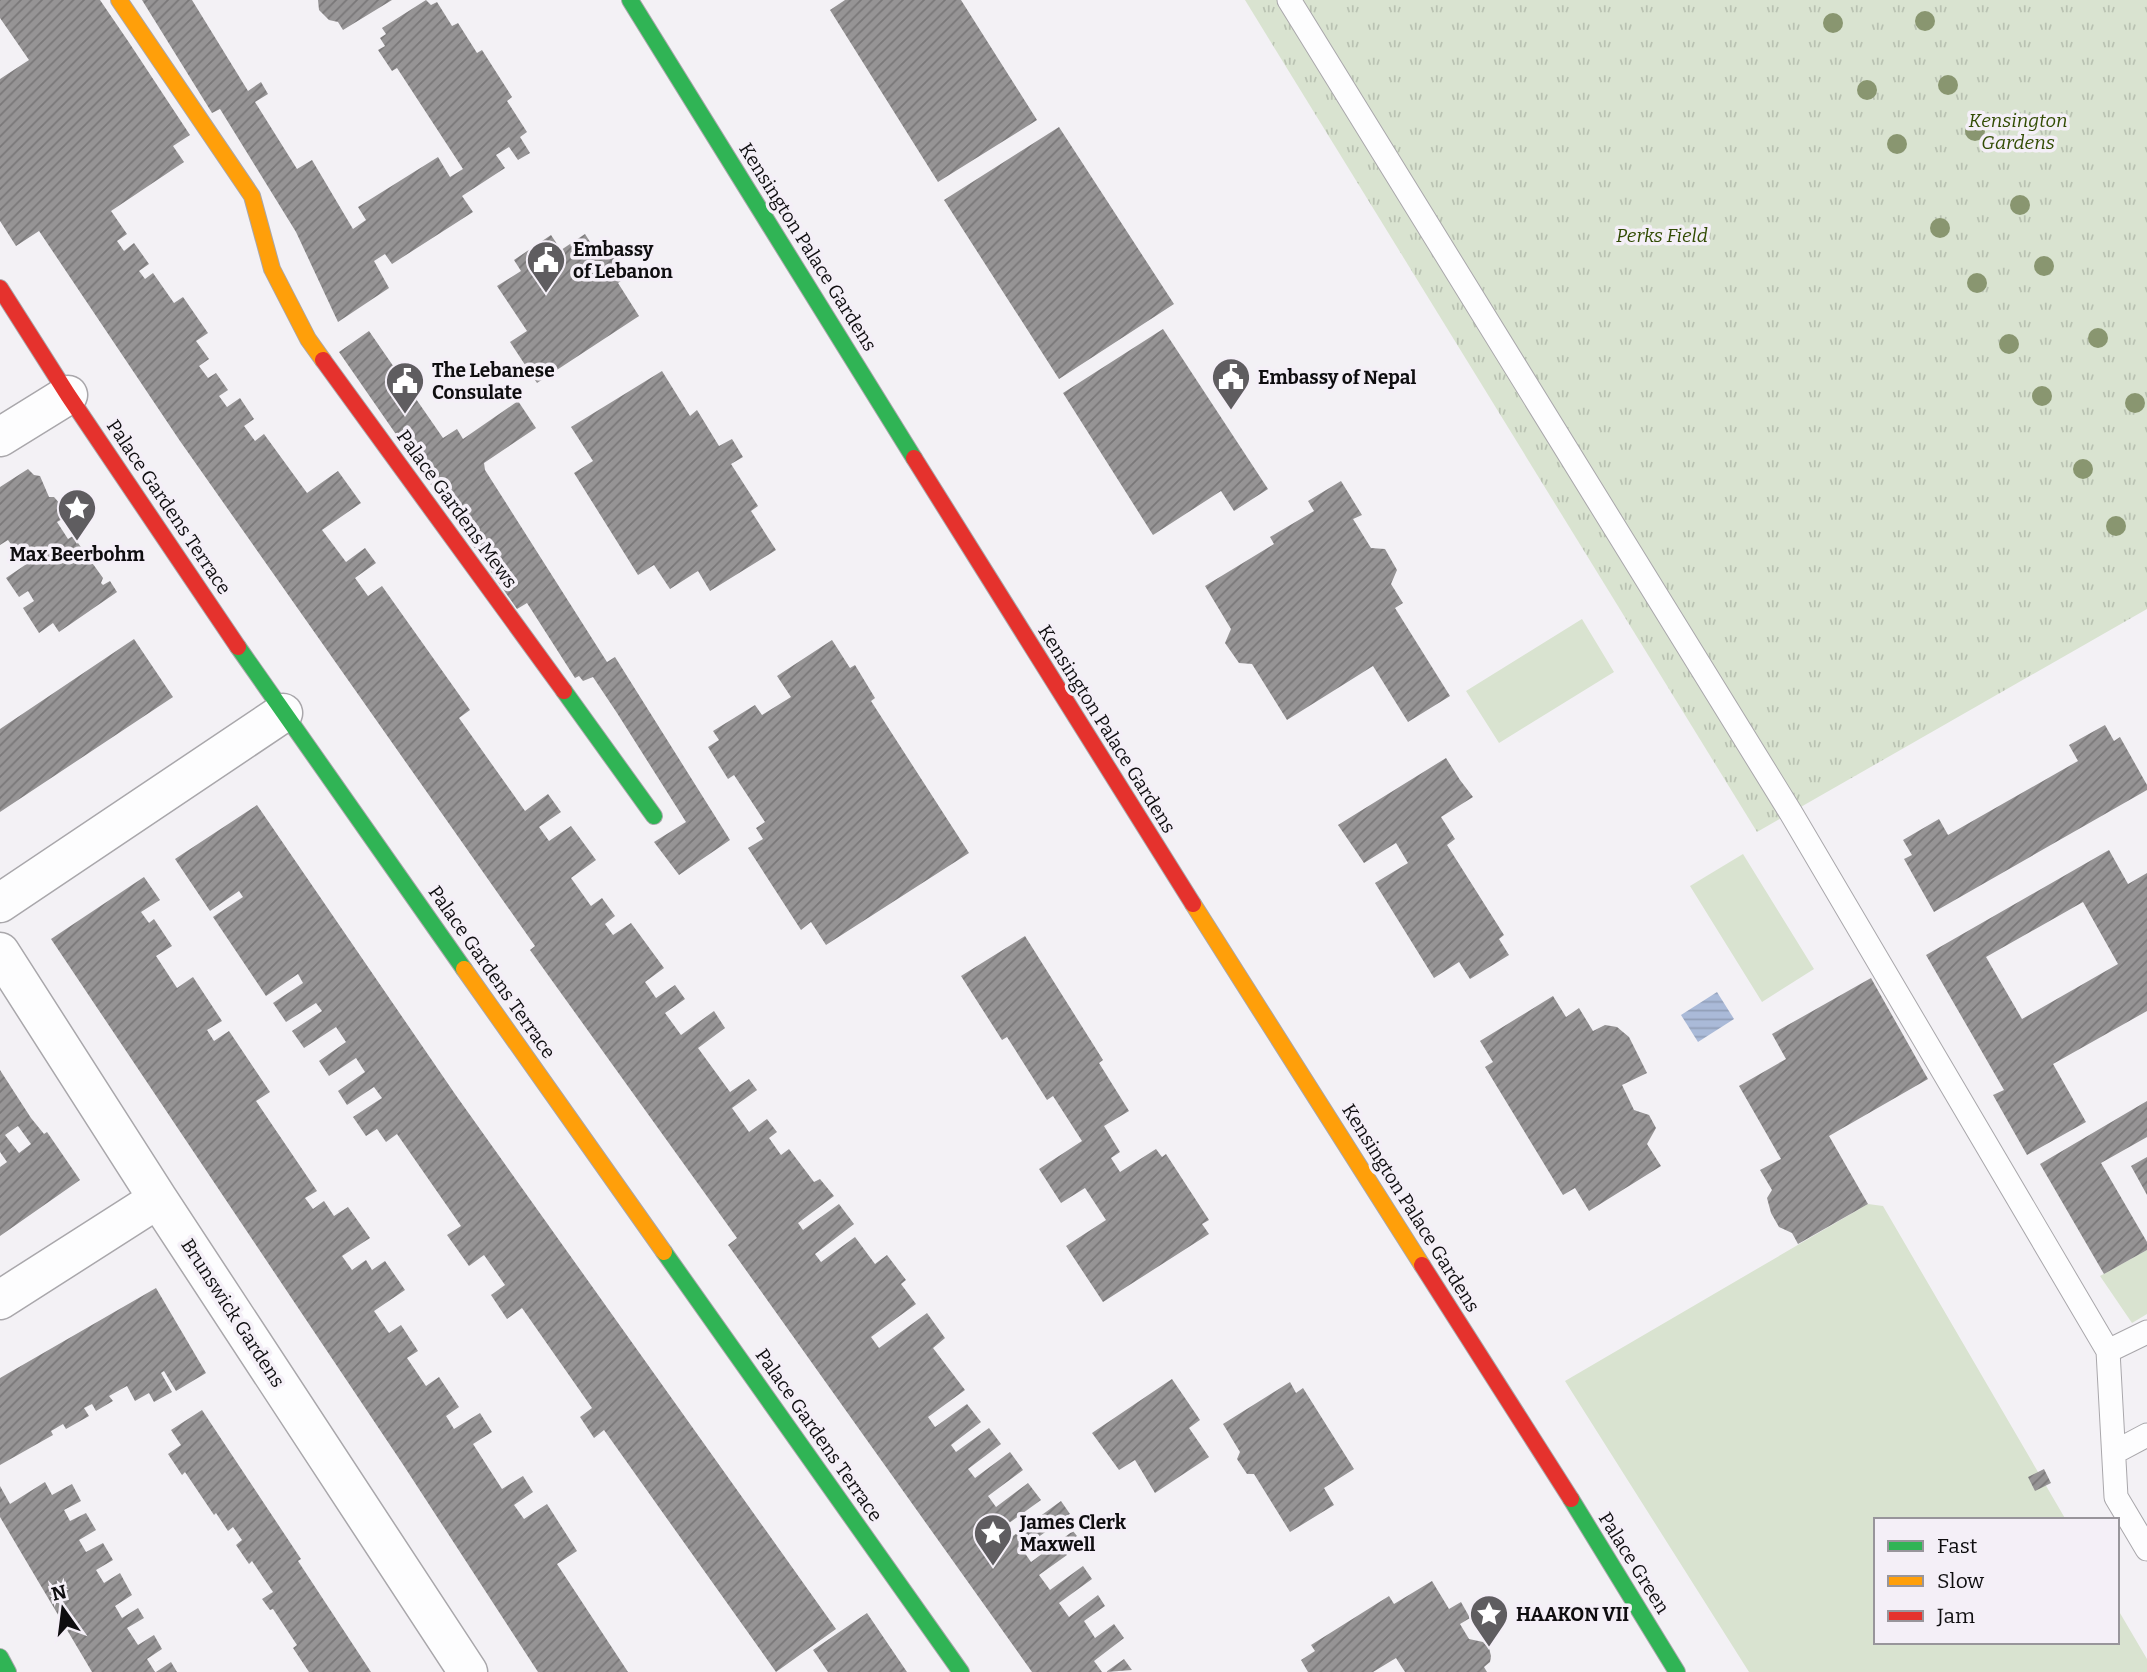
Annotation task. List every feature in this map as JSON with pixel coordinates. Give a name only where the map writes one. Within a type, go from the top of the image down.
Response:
[{"type":"street","name":"Palace Gardens Mews","points":[[119,0],[252,196],[272,269],[308,339],[654,816]]},
{"type":"street","name":"Kensington Palace Gardens","points":[[630,0],[1050,678],[1556,1475]]},
{"type":"street","name":"Palace Gardens Terrace","points":[[0,288],[68,395],[283,713],[961,1672]]},
{"type":"street","points":[[0,436],[68,395]]},
{"type":"street","points":[[0,903],[283,713]]},
{"type":"street","name":"Brunswick Gardens","points":[[0,952],[158,1199],[468,1672]]},
{"type":"street","points":[[0,1300],[158,1199]]},
{"type":"street","name":"Palace Green","points":[[1556,1475],[1677,1672]]},
{"type":"street","points":[[0,1657],[8,1672]]},
{"type":"lane","points":[[1289,0],[1791,813],[2108,1351],[2116,1497],[2147,1549]]},
{"type":"lane","points":[[2108,1351],[2147,1332]]},
{"type":"lane","points":[[2115,1452],[2147,1435]]},
{"type":"green space","name":"Perks Field","points":[[1245,0],[2147,0],[2147,609],[1757,832]]},
{"type":"green space","points":[[1582,619],[1614,672],[1499,743],[1466,691]]},
{"type":"green space","points":[[1743,854],[1814,969],[1762,1002],[1690,886]]},
{"type":"green space","points":[[1868,1204],[1883,1206],[2065,1518],[1874,1518],[1874,1644],[2119,1644],[2119,1611],[2147,1659],[2147,1672],[1749,1672],[1565,1381]]},
{"type":"green space","points":[[2147,1250],[2147,1314],[2132,1323],[2100,1276]]},
{"type":"water","points":[[1717,992],[1734,1019],[1698,1042],[1681,1015]]},
{"type":"building","points":[[0,0],[100,0],[190,135],[173,146],[184,162],[111,211],[127,234],[117,241],[124,251],[134,243],[149,264],[139,271],[145,279],[153,273],[174,303],[183,297],[208,333],[196,341],[209,359],[199,366],[208,378],[216,373],[228,390],[219,396],[227,407],[240,398],[254,419],[244,426],[255,441],[264,434],[307,493],[338,471],[361,503],[322,530],[346,562],[365,548],[376,563],[355,578],[368,596],[382,586],[470,710],[459,718],[525,811],[548,794],[561,812],[539,827],[549,841],[571,826],[596,860],[571,878],[591,906],[602,898],[615,916],[605,924],[613,935],[631,923],[664,968],[645,982],[656,998],[675,985],[685,999],[665,1013],[681,1035],[714,1011],[725,1028],[698,1048],[730,1092],[749,1079],[757,1090],[732,1108],[749,1132],[767,1119],[777,1132],[769,1138],[781,1155],[789,1149],[814,1182],[820,1179],[834,1196],[798,1223],[803,1230],[839,1204],[854,1224],[815,1254],[821,1262],[855,1237],[875,1264],[887,1255],[906,1280],[901,1284],[916,1304],[871,1337],[879,1348],[927,1313],[945,1338],[933,1348],[965,1390],[928,1417],[935,1427],[967,1404],[981,1422],[951,1445],[956,1452],[989,1428],[1001,1444],[968,1469],[975,1478],[1010,1452],[1023,1470],[988,1496],[996,1507],[1028,1483],[1041,1500],[1005,1526],[1013,1536],[1061,1501],[1070,1514],[1022,1549],[1031,1562],[1073,1531],[1077,1536],[1062,1547],[1067,1555],[1039,1575],[1050,1590],[1083,1566],[1092,1579],[1059,1603],[1069,1617],[1098,1595],[1105,1606],[1084,1621],[1095,1638],[1114,1624],[1124,1638],[1094,1661],[1102,1672],[1032,1672],[728,1245],[737,1238],[530,950],[535,946],[180,441],[39,231],[16,246],[0,221],[0,79],[29,60],[0,18]]},
{"type":"building","points":[[142,0],[192,0],[248,91],[261,82],[268,94],[255,102],[297,169],[312,160],[353,229],[366,220],[358,207],[438,157],[450,177],[463,169],[397,68],[392,71],[378,50],[385,46],[380,38],[386,34],[382,28],[426,0],[431,5],[437,2],[452,26],[458,23],[477,53],[482,50],[512,97],[507,101],[527,132],[520,137],[530,153],[518,160],[509,147],[496,155],[505,168],[462,196],[473,212],[392,264],[385,254],[374,261],[389,288],[338,322],[296,232],[220,109],[212,113]]},
{"type":"building","points":[[318,0],[392,0],[343,30],[338,22],[329,20],[319,10]]},
{"type":"building","points":[[845,0],[961,0],[1037,120],[938,182],[830,10]]},
{"type":"building","points":[[1059,127],[1174,304],[1059,379],[944,200]]},
{"type":"building","points":[[585,234],[601,259],[613,251],[629,275],[618,283],[639,316],[537,383],[510,342],[527,331],[497,286],[521,271],[514,260],[551,235],[561,250]]},
{"type":"building","points":[[1163,329],[1268,489],[1234,511],[1221,491],[1153,535],[1063,393]]},
{"type":"building","points":[[369,331],[443,438],[457,429],[463,439],[518,401],[536,428],[484,463],[485,470],[607,662],[615,657],[730,840],[679,875],[654,842],[686,822],[617,713],[593,677],[583,681],[579,676],[575,678],[527,603],[517,609],[339,352]]},
{"type":"building","points":[[662,371],[690,416],[697,410],[719,446],[732,439],[743,457],[731,464],[758,506],[751,511],[776,550],[710,591],[698,571],[670,589],[654,565],[638,575],[574,473],[593,461],[571,427]]},
{"type":"building","points":[[28,469],[34,475],[40,476],[49,497],[54,497],[61,505],[60,511],[64,518],[57,522],[68,539],[73,536],[103,578],[101,583],[103,585],[110,581],[117,592],[59,632],[53,623],[39,633],[23,608],[34,601],[28,591],[19,597],[6,578],[31,561],[25,559],[21,553],[21,546],[15,550],[8,540],[0,545],[0,487]]},
{"type":"building","points":[[1341,481],[1362,515],[1353,519],[1371,548],[1385,549],[1397,570],[1391,584],[1403,603],[1395,608],[1450,696],[1408,722],[1373,666],[1287,720],[1252,664],[1239,663],[1225,643],[1231,629],[1205,586],[1274,544],[1270,537],[1314,511],[1308,501]]},
{"type":"building","points":[[134,639],[173,697],[0,812],[0,729]]},
{"type":"building","points":[[832,640],[850,668],[855,665],[875,698],[871,701],[969,853],[826,945],[811,922],[801,930],[748,848],[763,839],[756,828],[765,822],[734,775],[728,779],[708,747],[719,740],[713,731],[755,705],[762,715],[791,697],[777,676]]},
{"type":"building","points":[[2105,725],[2114,741],[2120,737],[2147,785],[2147,790],[1934,912],[1904,859],[1912,855],[1903,840],[1939,819],[1948,835],[2078,761],[2069,745]]},
{"type":"building","points":[[1446,758],[1473,797],[1441,817],[1455,839],[1447,845],[1504,935],[1499,939],[1509,955],[1470,979],[1459,962],[1434,978],[1375,883],[1408,863],[1396,843],[1364,863],[1338,825]]},
{"type":"building","points":[[257,805],[455,1094],[836,1629],[776,1672],[604,1430],[594,1438],[580,1417],[592,1408],[522,1308],[507,1319],[491,1295],[505,1285],[484,1255],[469,1266],[447,1235],[461,1226],[397,1134],[386,1142],[377,1129],[366,1136],[353,1117],[382,1098],[374,1087],[347,1105],[338,1091],[365,1072],[356,1058],[329,1076],[319,1061],[346,1042],[336,1027],[304,1048],[292,1031],[322,1011],[316,1003],[286,1022],[273,1003],[303,983],[298,974],[266,996],[213,917],[243,897],[239,891],[210,911],[175,859]]},
{"type":"building","points":[[2109,850],[2128,884],[2147,873],[2147,1011],[2053,1064],[2086,1122],[2027,1155],[1993,1095],[2004,1090],[1926,955]],"holes":[[[2083,902],[2118,964],[2022,1019],[1986,957]]]},
{"type":"building","points":[[144,877],[160,900],[141,912],[149,923],[154,919],[172,946],[156,956],[177,988],[193,977],[222,1021],[207,1030],[214,1041],[229,1031],[270,1092],[256,1101],[317,1191],[305,1198],[313,1209],[324,1201],[334,1216],[348,1207],[370,1238],[342,1256],[352,1270],[366,1260],[372,1270],[385,1261],[405,1290],[374,1311],[389,1333],[401,1325],[418,1351],[407,1358],[426,1386],[439,1377],[459,1407],[446,1416],[454,1429],[480,1413],[492,1432],[473,1444],[502,1489],[523,1476],[533,1492],[514,1505],[524,1519],[547,1504],[577,1551],[557,1564],[628,1672],[538,1672],[402,1463],[51,939]]},
{"type":"building","points":[[1025,936],[1103,1060],[1099,1063],[1129,1111],[1104,1126],[1120,1152],[1111,1158],[1120,1172],[1156,1149],[1162,1157],[1166,1154],[1209,1220],[1202,1224],[1209,1234],[1103,1302],[1066,1246],[1106,1220],[1085,1188],[1061,1203],[1039,1169],[1082,1141],[1053,1096],[1047,1100],[1007,1037],[1002,1040],[961,976]]},
{"type":"building","points":[[1871,978],[1928,1079],[1829,1136],[1868,1204],[1798,1244],[1792,1233],[1779,1227],[1771,1213],[1767,1198],[1772,1190],[1760,1170],[1781,1159],[1739,1086],[1786,1059],[1772,1034]]},
{"type":"building","points":[[1553,996],[1566,1017],[1579,1008],[1593,1031],[1605,1025],[1617,1027],[1629,1037],[1647,1073],[1622,1085],[1634,1110],[1649,1115],[1656,1128],[1647,1144],[1661,1166],[1589,1211],[1575,1188],[1563,1195],[1485,1067],[1493,1062],[1480,1041]]},
{"type":"building","points":[[0,1070],[31,1118],[44,1134],[47,1132],[80,1180],[0,1236],[0,1167],[7,1162],[0,1152]],"holes":[[[18,1126],[31,1144],[19,1153],[5,1135]]]},
{"type":"building","points":[[2147,1101],[2147,1137],[2101,1163],[2147,1242],[2147,1250],[2104,1274],[2040,1164]]},
{"type":"building","points":[[2147,1157],[2147,1195],[2131,1166]]},
{"type":"building","points":[[156,1288],[206,1373],[176,1391],[164,1371],[161,1373],[172,1392],[154,1402],[149,1393],[135,1401],[127,1386],[109,1396],[113,1401],[96,1411],[92,1404],[84,1408],[89,1416],[66,1429],[63,1424],[51,1431],[53,1435],[0,1465],[0,1378]]},
{"type":"building","points":[[1172,1379],[1200,1420],[1189,1428],[1209,1457],[1155,1493],[1135,1460],[1119,1470],[1092,1433]]},
{"type":"building","points":[[1290,1382],[1296,1393],[1303,1388],[1354,1469],[1324,1488],[1334,1505],[1290,1532],[1254,1474],[1247,1474],[1237,1459],[1240,1452],[1223,1424]]},
{"type":"building","points":[[202,1410],[301,1559],[298,1561],[371,1672],[309,1672],[293,1648],[297,1645],[273,1609],[270,1610],[262,1599],[273,1592],[252,1561],[249,1564],[236,1545],[242,1540],[233,1527],[228,1531],[216,1513],[214,1515],[185,1472],[182,1475],[168,1454],[181,1445],[171,1430]]},
{"type":"building","points":[[2044,1469],[2051,1483],[2035,1491],[2028,1477]]},
{"type":"building","points":[[45,1482],[52,1495],[72,1484],[81,1501],[64,1510],[70,1521],[86,1513],[96,1530],[79,1540],[86,1552],[103,1543],[113,1560],[96,1570],[104,1583],[120,1573],[132,1595],[115,1606],[122,1618],[138,1608],[144,1618],[127,1628],[138,1645],[154,1635],[162,1649],[147,1659],[155,1672],[92,1672],[0,1517],[0,1486],[10,1504]]},
{"type":"building","points":[[1432,1581],[1449,1609],[1461,1602],[1470,1618],[1460,1624],[1469,1639],[1483,1642],[1489,1648],[1490,1662],[1484,1667],[1487,1672],[1405,1672],[1396,1658],[1373,1672],[1308,1672],[1301,1660],[1315,1651],[1311,1645],[1389,1596],[1394,1604]]},
{"type":"building","points":[[867,1613],[907,1672],[828,1672],[813,1650]]},
{"type":"building","points":[[1124,1659],[1132,1670],[1106,1672]]},
{"type":"building","points":[[171,1662],[177,1672],[156,1672]]},
{"type":"traffic: fast","points":[[630,0],[914,458]]},
{"type":"traffic: fast","points":[[238,647],[464,969]]},
{"type":"traffic: fast","points":[[564,691],[654,816]]},
{"type":"traffic: fast","points":[[664,1252],[961,1672]]},
{"type":"traffic: fast","points":[[1571,1499],[1677,1672]]},
{"type":"traffic: fast","points":[[0,1657],[8,1672]]},
{"type":"traffic: slow","points":[[119,0],[252,196],[272,269],[308,339],[323,360]]},
{"type":"traffic: slow","points":[[1193,904],[1422,1265]]},
{"type":"traffic: slow","points":[[464,969],[664,1252]]},
{"type":"traffic: jam","points":[[0,288],[68,395],[238,647]]},
{"type":"traffic: jam","points":[[323,360],[564,691]]},
{"type":"traffic: jam","points":[[914,458],[1193,904]]},
{"type":"traffic: jam","points":[[1422,1265],[1571,1499]]},
{"type":"place","name":"Embassy of Lebanon","points":[[546,294]]},
{"type":"place","name":"Embassy of Nepal","points":[[1231,411]]},
{"type":"place","name":"The Lebanese Consulate","points":[[405,415]]},
{"type":"place","name":"Max Beerbohm","points":[[77,542]]},
{"type":"place","name":"James Clerk Maxwell","points":[[993,1567]]},
{"type":"place","name":"HAAKON VII","points":[[1489,1648]]},
{"type":"park label","name":"Kensington Gardens","points":[[2018,131]]}]
